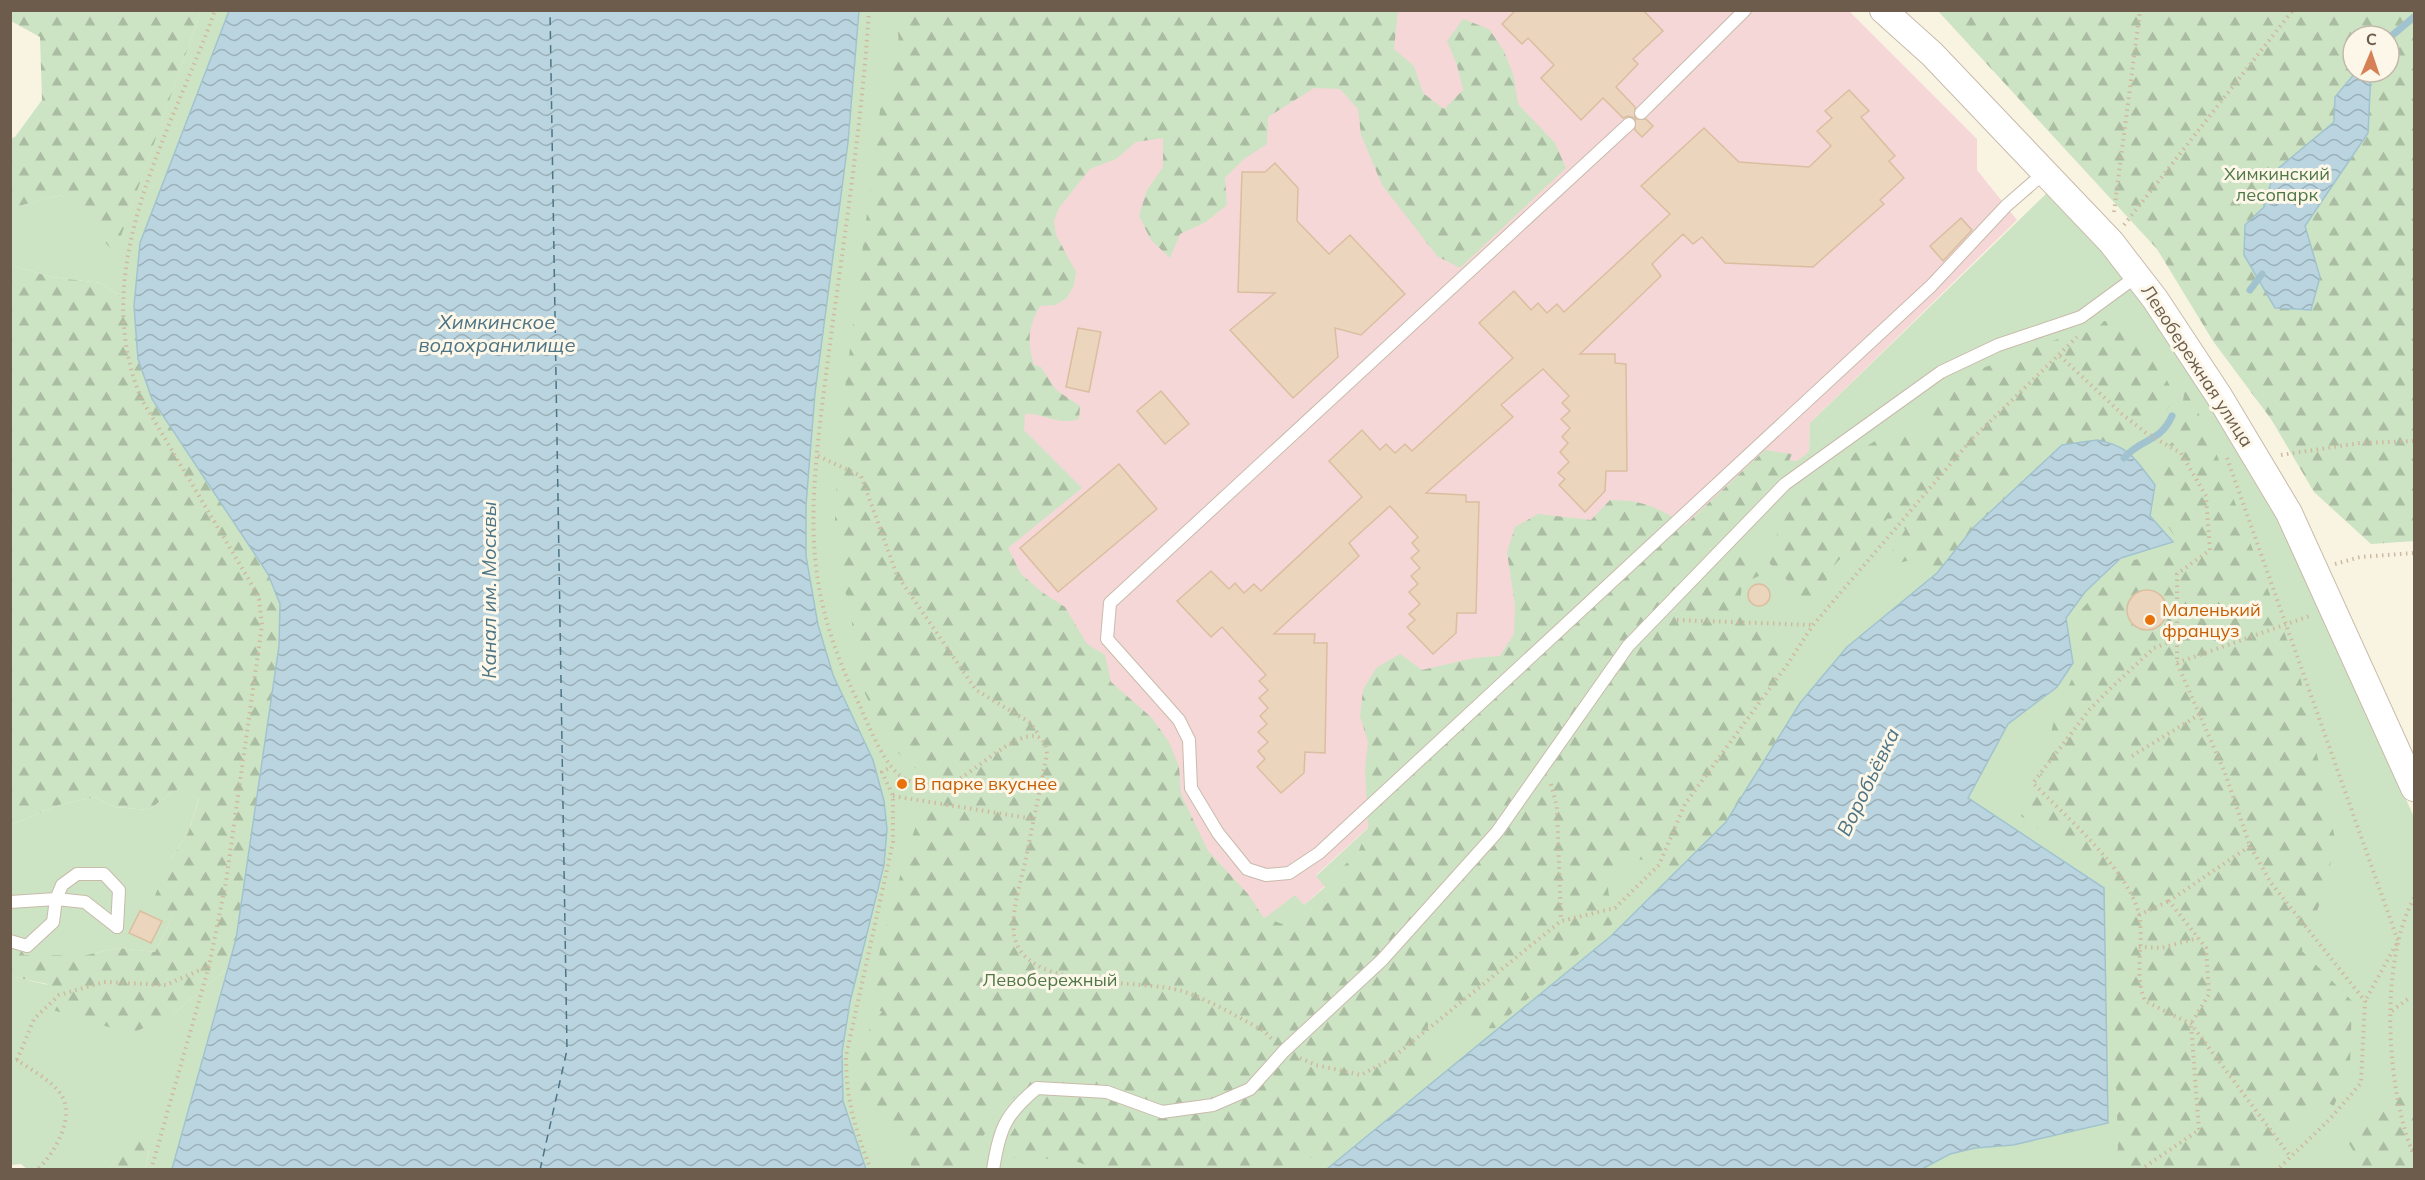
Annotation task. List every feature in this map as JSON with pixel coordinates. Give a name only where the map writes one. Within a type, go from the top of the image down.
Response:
[{"type":"street","name":"Левобережная улица","points":[[1883,10],[1932,54],[2111,242],[2137,276],[2219,396],[2289,513],[2415,788]]},
{"type":"lane","points":[[1641,113],[1745,10]]},
{"type":"lane","points":[[1629,124],[1110,603],[1107,639],[1179,720],[1190,740],[1191,789],[1218,833],[1247,869],[1266,876],[1290,873],[1319,853],[1931,286],[2006,206],[2044,172]]},
{"type":"lane","points":[[993,1170],[998,1138],[1007,1116],[1037,1088],[1107,1092],[1162,1112],[1213,1105],[1250,1089],[1284,1051],[1390,952],[1497,831],[1628,646],[1785,484],[1941,372],[1998,345],[2081,317],[2137,276]]},
{"type":"lane","points":[[10,902],[56,899],[85,902],[117,927],[119,890],[104,874],[77,874],[62,885],[56,899],[53,922],[27,946],[10,941]]},
{"type":"path","points":[[151,1170],[209,966],[226,882],[262,625],[259,599],[249,580],[142,400],[132,376],[126,347],[124,276],[134,227],[157,156],[215,10]]},
{"type":"path","points":[[869,10],[856,143],[818,456],[815,555],[826,622],[842,670],[891,767],[906,780],[930,787],[948,784],[965,777],[1017,739],[1031,734],[1041,736]]},
{"type":"path","points":[[2111,242],[2126,99],[2139,10]]},
{"type":"path","points":[[2111,242],[2293,10]]},
{"type":"path","points":[[818,456],[861,476],[897,575],[976,690],[1029,722],[1046,744],[1047,754],[1019,890],[1014,936],[1035,965],[1057,976],[1159,986],[1183,991],[1264,1031],[1284,1051],[1316,1065],[1361,1075],[1391,1059],[1561,921],[1615,908],[1659,865],[1685,804],[1787,665],[1813,625],[1971,440],[2061,356],[2083,330]]},
{"type":"path","points":[[2061,356],[2122,414],[2146,433],[2181,453],[2206,496],[2210,550],[2177,574],[2179,639],[2177,663],[2202,713],[2250,846],[2271,883],[2365,1001]]},
{"type":"path","points":[[2287,452],[2360,443],[2415,441]]},
{"type":"path","points":[[2224,451],[2398,941],[2391,1011],[2391,1054],[2401,1117],[2415,1156]]},
{"type":"path","points":[[2317,574],[2338,563],[2360,557],[2415,553]]},
{"type":"path","points":[[2177,663],[2317,614]]},
{"type":"path","points":[[1655,619],[1813,625]]},
{"type":"path","points":[[2179,639],[2154,648],[2112,687],[2090,709],[2033,783],[2108,860],[2125,884],[2139,915],[2139,985],[2145,1001],[2191,1024],[2290,1156]]},
{"type":"path","points":[[2132,756],[2202,713]]},
{"type":"path","points":[[1546,762],[1557,807],[1561,921]]},
{"type":"path","points":[[871,1170],[854,1125],[846,1088],[846,1056],[855,1005],[888,874],[893,842],[893,796],[882,772],[891,767]]},
{"type":"path","points":[[893,796],[1034,819]]},
{"type":"path","points":[[2139,915],[2169,901],[2250,846]]},
{"type":"path","points":[[2277,1170],[2329,1120],[2361,1083],[2365,1001],[2398,941],[2415,898]]},
{"type":"path","points":[[2140,1170],[2199,1130],[2191,1024],[2209,994],[2206,948],[2169,901]]},
{"type":"path","points":[[2139,947],[2161,948],[2198,938]]},
{"type":"path","points":[[17,1060],[34,1019],[59,995],[104,982],[166,985],[209,966]]},
{"type":"path","points":[[2391,1011],[2409,998]]},
{"type":"path","points":[[10,1061],[17,1060],[51,1085],[62,1097],[66,1113],[61,1136],[37,1170]]},
{"type":"shaded area","points":[[980,11],[1849,11],[1977,139],[1977,170],[2017,220],[1810,423],[1809,452],[1559,653],[1316,875],[1325,886],[1304,905],[1295,896],[1250,929],[953,552]]},
{"type":"green space","points":[[11,10],[201,11],[115,253],[61,195],[11,208],[11,138],[15,137],[42,100],[40,37],[11,21]]},
{"type":"green space","points":[[201,11],[229,11],[140,243],[134,306],[101,283],[51,277],[11,265],[10,208],[61,195],[115,252]]},
{"type":"green space","name":"Левобережный","points":[[859,11],[980,11],[953,552],[1250,929],[1295,895],[1304,905],[1325,887],[1316,876],[1769,458],[1797,461],[1809,452],[1810,423],[2048,192],[2147,303],[2272,504],[2414,817],[2414,1169],[1922,1169],[1950,1154],[1975,1148],[2104,888],[1968,798],[2008,724],[2057,687],[2073,663],[2066,618],[2085,592],[2122,558],[2172,542],[2150,516],[2097,440],[2062,445],[1974,527],[1937,573],[1800,703],[1726,822],[1611,936],[1327,1169],[866,1169],[843,1100],[842,1052],[850,1002],[884,865],[818,625],[806,556],[806,505],[815,393],[848,142]]},
{"type":"green space","points":[[897,11],[1398,11],[1394,49],[1414,66],[1423,93],[1444,109],[1463,90],[1457,65],[1447,41],[1463,19],[1489,29],[1504,51],[1514,77],[1518,104],[1555,143],[1566,168],[1460,268],[1437,256],[1382,185],[1361,135],[1358,109],[1340,89],[1314,88],[1268,117],[1267,144],[1244,159],[1225,178],[1227,205],[1206,222],[1180,234],[1170,258],[1151,240],[1139,216],[1147,190],[1163,167],[1163,138],[1136,142],[1116,159],[1090,169],[1059,208],[1054,221],[1056,235],[1076,272],[1074,285],[1067,298],[1055,305],[1040,306],[1031,328],[1030,349],[1034,365],[1041,367],[1056,390],[1080,406],[1079,419],[1064,421],[1025,414],[1024,430],[1082,488],[1008,548],[1021,574],[1043,593],[1065,607],[1087,644],[1105,655],[1111,682],[1152,718],[1169,742],[1179,767],[1181,794],[1208,851],[1248,894],[1263,917],[1288,926],[1313,916],[1333,898],[1338,871],[1358,853],[1368,827],[1365,768],[1368,742],[1360,716],[1363,690],[1376,668],[1400,654],[1422,670],[1474,658],[1500,656],[1514,634],[1515,606],[1507,552],[1515,527],[1538,514],[1591,520],[1610,500],[1641,503],[1685,525],[1765,450],[1792,454],[1784,472],[1742,513],[1737,530],[1757,563],[1759,576],[1742,583],[1740,604],[1760,617],[1764,630],[1777,635],[1785,646],[1774,672],[1800,703],[1726,822],[1676,871],[1659,863],[1626,858],[1613,874],[1608,887],[1610,900],[1618,919],[1495,1028],[1476,1025],[1452,1005],[1438,1006],[1428,1016],[1428,1031],[1442,1068],[1331,1156],[1318,1159],[1305,1156],[1294,1163],[1293,1170],[1095,1170],[1076,1161],[1060,1158],[1022,1163],[1005,1151],[1005,1144],[1019,1121],[1023,1096],[1003,1100],[970,1161],[969,1169],[912,1169],[910,1159],[902,1144],[872,1115],[864,1103],[858,1076],[859,1062],[867,1035],[882,1012],[871,1004],[881,945],[907,851],[916,826],[933,805],[937,779],[908,764],[885,737],[863,689],[855,664],[851,610],[843,585],[835,520],[839,436],[881,102],[899,51]]},
{"type":"green space","name":"Химкинский лесопарк","points":[[1938,11],[2414,11],[2414,541],[2371,544],[2314,492],[2271,419],[2213,341],[2157,249]]},
{"type":"green space","points":[[11,265],[51,277],[101,283],[134,306],[138,359],[268,574],[280,604],[279,646],[236,939],[227,969],[172,1015],[137,1031],[112,1028],[53,1010],[47,984],[10,976],[11,928],[24,955],[86,955],[119,948],[155,952],[172,918],[154,898],[170,860],[188,833],[199,799],[187,786],[172,792],[149,810],[115,807],[95,797],[59,805],[13,824],[11,829]]},
{"type":"green space","points":[[2104,321],[2122,323],[2134,331],[2161,369],[2175,398],[2160,420],[2134,421],[2117,444],[2097,440],[2022,481],[1974,527],[1937,573],[1926,556],[1899,563],[1891,553],[1905,530],[1900,517],[1887,519],[1872,543],[1838,561],[1822,589],[1812,599],[1803,603],[1793,595],[1789,582],[1770,564],[1769,551],[1778,541],[1774,515],[1797,488],[1885,435],[1927,437],[1930,424],[1928,396],[1952,380],[2068,335],[2095,331]]},
{"type":"green space","points":[[2185,389],[2207,429],[2299,671],[2336,843],[2320,903],[2302,951],[2352,1001],[2350,1064],[2334,1106],[2314,1096],[2248,1169],[2107,1169],[2118,1149],[2110,878],[2021,816],[2040,776],[2056,713],[2079,664],[2075,616],[2127,562],[2182,547],[2158,512],[2165,481],[2157,456],[2176,439]]},
{"type":"green space","points":[[187,785],[199,798],[188,833],[170,860],[172,918],[155,952],[119,948],[86,955],[23,955],[11,928],[10,829],[13,824],[59,805],[95,797],[115,807],[149,810],[172,792]]},
{"type":"green space","points":[[227,969],[172,1169],[145,1169],[149,1150],[118,1157],[109,1169],[28,1170],[21,1164],[11,1165],[11,976],[172,1015]]},
{"type":"green space","points":[[2414,1093],[2414,1169],[2364,1169],[2348,1142],[2376,1103]]},
{"type":"green space","points":[[141,1138],[149,1149],[145,1169],[109,1169],[118,1157]]},
{"type":"water","name":"Химкинское водохранилище","points":[[229,11],[859,11],[848,142],[815,393],[806,505],[806,556],[818,625],[833,675],[873,760],[884,801],[887,829],[884,865],[850,1002],[842,1052],[843,1101],[866,1169],[172,1169],[236,939],[279,646],[280,604],[268,574],[152,399],[138,359],[134,306],[140,243]]},
{"type":"water","points":[[2346,84],[2370,84],[2368,133],[2305,226],[2320,277],[2311,310],[2275,308],[2244,255],[2245,225],[2264,207],[2274,172],[2334,122],[2335,97]]},
{"type":"water","points":[[2097,440],[2125,450],[2143,468],[2155,485],[2150,516],[2173,542],[2121,558],[2085,592],[2066,618],[2073,663],[2057,687],[2008,724],[1968,798],[2104,888],[2108,1123],[2013,1145],[1975,1148],[1950,1154],[1922,1169],[1327,1169],[1611,936],[1726,822],[1800,703],[1847,647],[1937,573],[1974,527],[2062,445]]},
{"type":"building","points":[[1516,10],[1643,10],[1663,31],[1633,59],[1638,64],[1616,87],[1635,107],[1635,118],[1628,116],[1623,118],[1603,98],[1581,120],[1541,78],[1554,65],[1528,38],[1522,44],[1502,24]]},
{"type":"building","points":[[1849,90],[1869,111],[1861,117],[1895,156],[1889,161],[1904,178],[1880,200],[1884,204],[1813,267],[1725,263],[1702,237],[1693,244],[1683,234],[1652,264],[1661,276],[1580,354],[1615,354],[1615,363],[1626,364],[1627,471],[1606,471],[1605,491],[1585,512],[1559,485],[1565,479],[1558,473],[1569,462],[1560,452],[1568,443],[1562,437],[1570,428],[1561,419],[1570,411],[1562,403],[1569,396],[1543,369],[1501,405],[1513,417],[1426,493],[1466,495],[1466,502],[1479,502],[1476,613],[1457,613],[1456,633],[1433,654],[1407,627],[1415,620],[1409,614],[1420,604],[1409,592],[1418,584],[1411,576],[1420,568],[1411,558],[1419,551],[1412,543],[1418,537],[1390,506],[1349,543],[1359,556],[1274,634],[1315,634],[1314,643],[1327,643],[1325,753],[1305,752],[1304,773],[1281,793],[1257,767],[1265,759],[1258,751],[1268,742],[1258,732],[1267,724],[1260,716],[1268,708],[1259,698],[1268,690],[1259,681],[1266,675],[1222,627],[1211,637],[1177,601],[1211,571],[1229,589],[1235,583],[1244,593],[1254,584],[1261,591],[1362,497],[1329,461],[1362,430],[1380,450],[1386,444],[1395,453],[1405,444],[1412,451],[1513,358],[1479,323],[1514,291],[1531,310],[1538,303],[1547,313],[1557,304],[1564,312],[1670,214],[1641,186],[1704,128],[1739,162],[1809,167],[1831,146],[1817,131],[1832,118],[1825,111]]},
{"type":"building","points":[[1635,119],[1646,119],[1653,126],[1642,137],[1635,130]]},
{"type":"building","points":[[1275,163],[1298,188],[1297,221],[1329,254],[1350,235],[1405,294],[1361,335],[1335,328],[1338,357],[1293,398],[1230,330],[1275,293],[1238,292],[1242,172],[1265,172]]},
{"type":"building","points":[[1961,218],[1972,230],[1943,261],[1930,246]]},
{"type":"building","points":[[1078,328],[1101,332],[1089,392],[1066,387]]},
{"type":"building","points":[[1161,391],[1189,424],[1165,444],[1137,411]]},
{"type":"building","points":[[1119,464],[1157,509],[1058,592],[1020,548]]},
{"type":"building","points":[[1759,584],[1767,587],[1770,595],[1767,603],[1759,606],[1751,603],[1748,595],[1751,587]]},
{"type":"building","points":[[2147,590],[2161,596],[2167,610],[2161,624],[2147,630],[2133,624],[2127,610],[2133,596]]},
{"type":"building","points":[[140,911],[162,921],[151,943],[129,933]]},
{"type":"waterway","name":"Воробьёвка","points":[[2401,28],[2414,17]]},
{"type":"waterway","name":"Воробьёвка","points":[[2250,290],[2262,274]]},
{"type":"waterway","name":"Воробьёвка","points":[[2124,458],[2162,431],[2172,416]]},
{"type":"ferry route","points":[[540,1170],[567,1050],[550,10]]},
{"type":"place","name":"Маленький француз","points":[[2150,620]]},
{"type":"place","name":"В парке вкуснее","points":[[902,784]]},
{"type":"water label","name":"Канал им. Москвы","points":[[489,590]]}]
